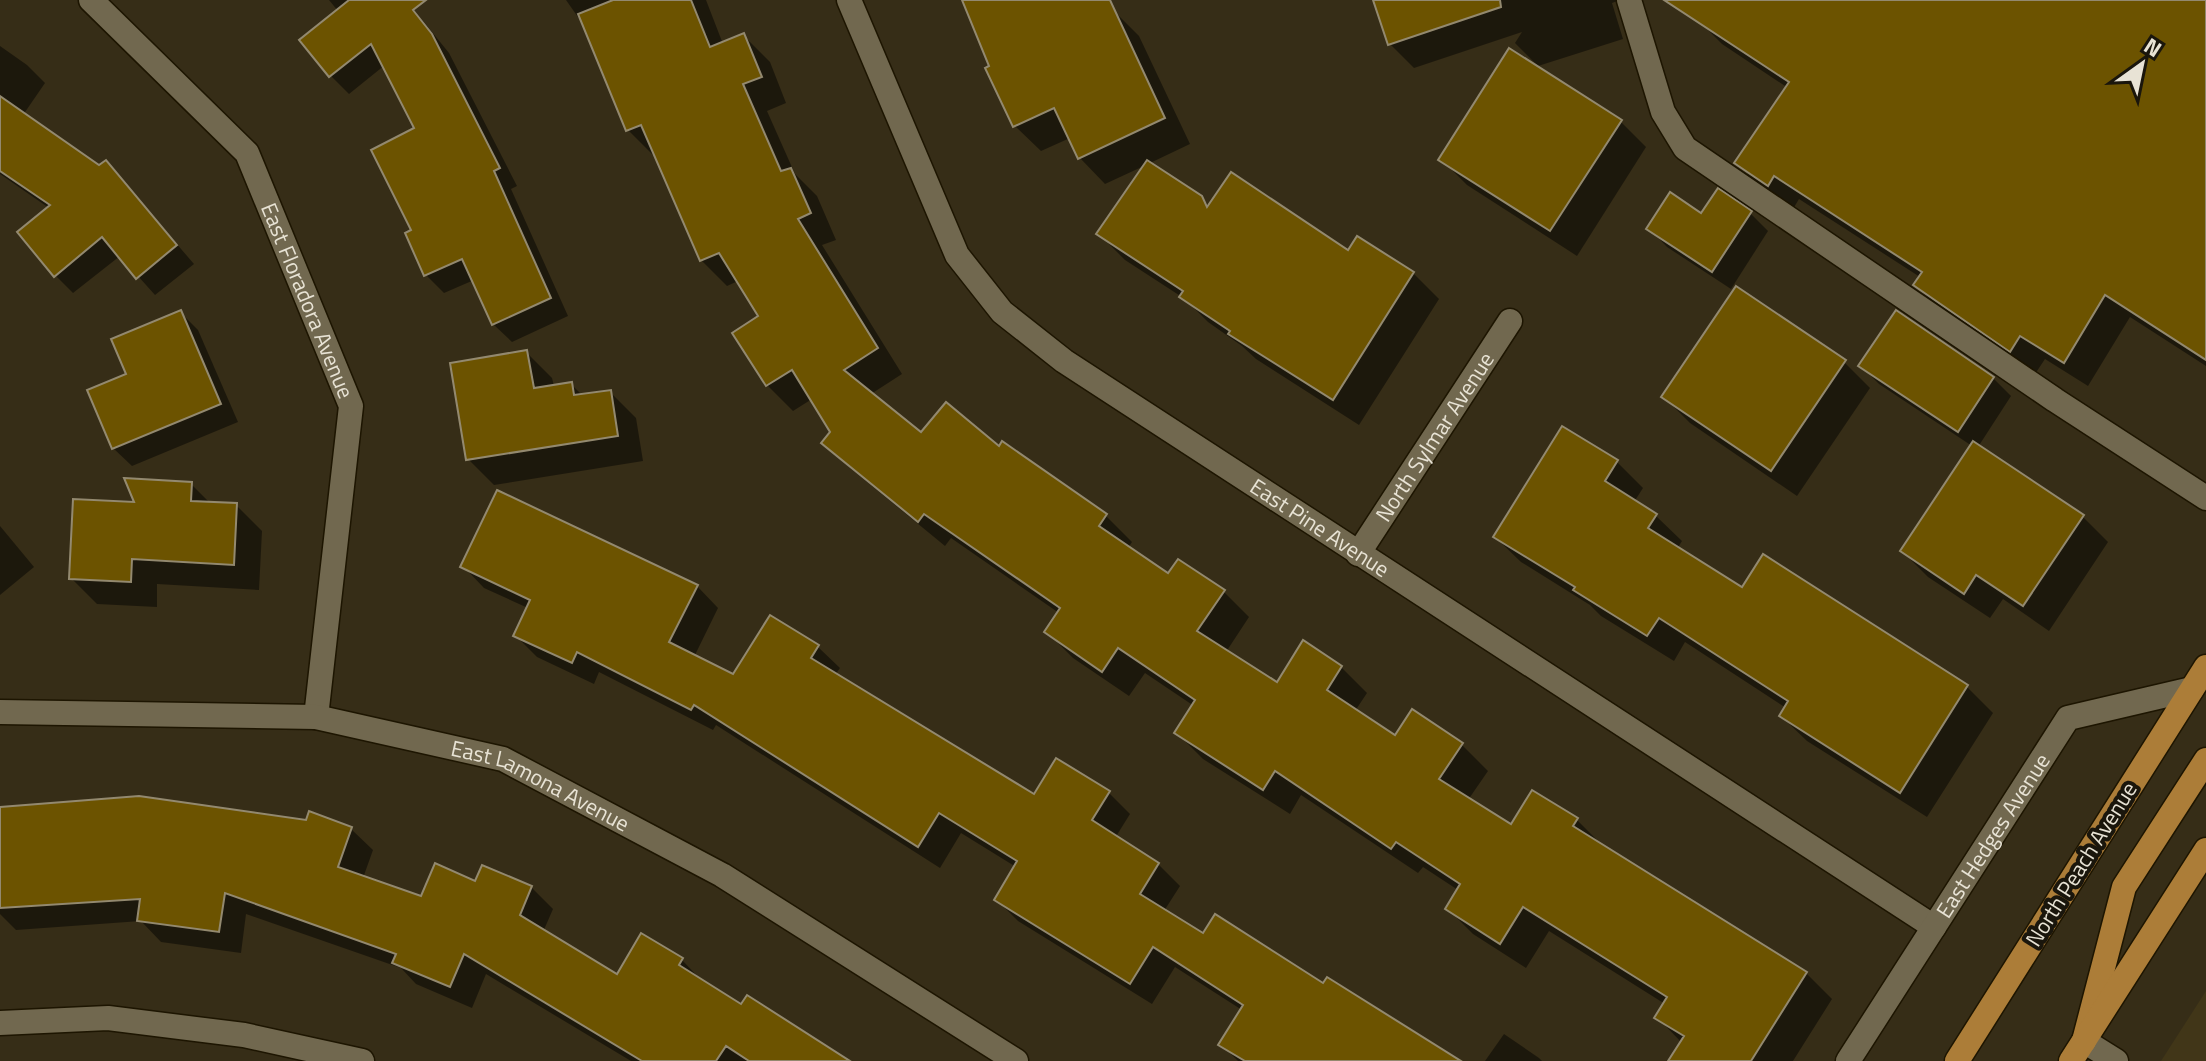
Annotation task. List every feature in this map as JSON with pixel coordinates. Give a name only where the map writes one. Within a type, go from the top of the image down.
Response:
[{"type":"main road","name":"North Peach Avenue","points":[[1957,1061],[2206,667]]},
{"type":"main road","points":[[2077,1051],[2124,887],[2206,760]]},
{"type":"main road","points":[[2077,1051],[2206,850]]},
{"type":"street","name":"East Floradora Avenue","points":[[91,0],[247,153],[351,406],[316,717]]},
{"type":"street","name":"East Pine Avenue","points":[[849,0],[957,255],[1002,312],[1064,361],[1934,927]]},
{"type":"street","points":[[1629,0],[1663,112],[1685,148],[2055,400],[2206,498]]},
{"type":"street","name":"North Sylmar Avenue","points":[[1358,554],[1510,321]]},
{"type":"street","name":"East Hedges Avenue","points":[[1848,1061],[2068,718],[2192,689]]},
{"type":"street","name":"East Lamona Avenue","points":[[0,712],[316,717],[503,759],[722,875],[1016,1061]]},
{"type":"street","points":[[0,1023],[108,1018],[244,1035],[362,1061]]},
{"type":"street","points":[[2077,1051],[2116,1061]]},
{"type":"shaded area","points":[[2206,991],[2206,1061],[2161,1061]]},
{"type":"building","points":[[349,0],[426,0],[413,10],[432,34],[500,168],[494,171],[551,298],[492,325],[462,259],[424,276],[405,233],[411,230],[371,150],[414,128],[371,44],[329,77],[299,40]]},
{"type":"building","points":[[613,0],[691,0],[710,47],[744,33],[762,77],[743,84],[781,171],[791,168],[811,213],[798,219],[878,348],[844,370],[921,432],[946,402],[999,446],[1002,441],[1107,514],[1099,526],[1168,573],[1178,559],[1225,590],[1197,631],[1277,682],[1303,640],[1342,666],[1327,690],[1395,735],[1412,709],[1463,743],[1439,779],[1511,824],[1532,790],[1578,818],[1573,826],[1807,972],[1751,1061],[1668,1061],[1684,1036],[1654,1018],[1667,997],[1523,907],[1500,944],[1445,909],[1460,884],[1396,842],[1391,849],[1275,771],[1263,790],[1174,733],[1195,700],[1118,648],[1102,672],[1044,632],[1060,608],[924,514],[918,522],[821,443],[830,432],[792,370],[766,386],[732,333],[758,316],[719,253],[700,261],[641,125],[626,131],[578,14]]},
{"type":"building","points":[[962,0],[1110,0],[1165,118],[1078,159],[1054,108],[1013,127],[985,68],[989,66]]},
{"type":"building","points":[[1373,0],[1500,0],[1501,7],[1388,45]]},
{"type":"building","points":[[1664,0],[2206,0],[2206,360],[2105,295],[2064,363],[2020,336],[2010,352],[1913,285],[1922,272],[1774,176],[1768,186],[1734,163],[1789,82]]},
{"type":"building","points":[[1509,48],[1622,120],[1550,231],[1438,160]]},
{"type":"building","points":[[0,96],[99,165],[106,160],[177,245],[136,279],[102,237],[54,277],[17,232],[50,205],[0,171]]},
{"type":"building","points":[[1147,160],[1202,196],[1207,207],[1231,172],[1348,250],[1357,236],[1414,272],[1333,400],[1228,334],[1230,331],[1179,297],[1183,291],[1096,234]]},
{"type":"building","points":[[1718,188],[1752,211],[1712,272],[1646,229],[1670,192],[1701,213]]},
{"type":"building","points":[[1736,286],[1846,360],[1771,471],[1661,397]]},
{"type":"building","points":[[181,310],[221,404],[112,449],[87,390],[126,374],[111,339]]},
{"type":"building","points":[[1896,310],[1994,377],[1958,432],[1858,366]]},
{"type":"building","points":[[527,350],[534,388],[572,382],[574,395],[611,390],[618,436],[466,460],[450,363]]},
{"type":"building","points":[[1562,426],[1618,460],[1605,481],[1657,514],[1648,528],[1742,587],[1763,554],[1968,685],[1900,793],[1779,716],[1788,701],[1659,618],[1647,636],[1493,537]]},
{"type":"building","points":[[1973,441],[2084,515],[2023,606],[1976,575],[1964,594],[1900,551]]},
{"type":"building","points":[[124,478],[192,482],[191,501],[237,503],[234,565],[132,559],[131,582],[69,579],[73,499],[134,502]]},
{"type":"building","points":[[497,490],[698,585],[669,642],[733,674],[770,615],[819,645],[811,658],[1034,794],[1056,758],[1110,791],[1092,820],[1159,863],[1140,894],[1203,933],[1215,914],[1323,983],[1327,977],[1461,1061],[1245,1061],[1218,1045],[1243,1005],[1153,947],[1130,984],[994,900],[1017,861],[939,813],[918,847],[694,705],[691,710],[577,652],[572,663],[513,636],[530,600],[460,567]]},
{"type":"building","points":[[139,796],[306,820],[309,811],[352,827],[338,867],[421,896],[435,863],[475,881],[482,865],[532,886],[520,915],[617,974],[641,933],[683,958],[679,965],[741,1004],[747,995],[850,1061],[749,1061],[726,1046],[716,1061],[642,1061],[464,954],[450,987],[392,963],[396,954],[225,893],[219,932],[137,921],[140,899],[0,908],[0,807]]}]
